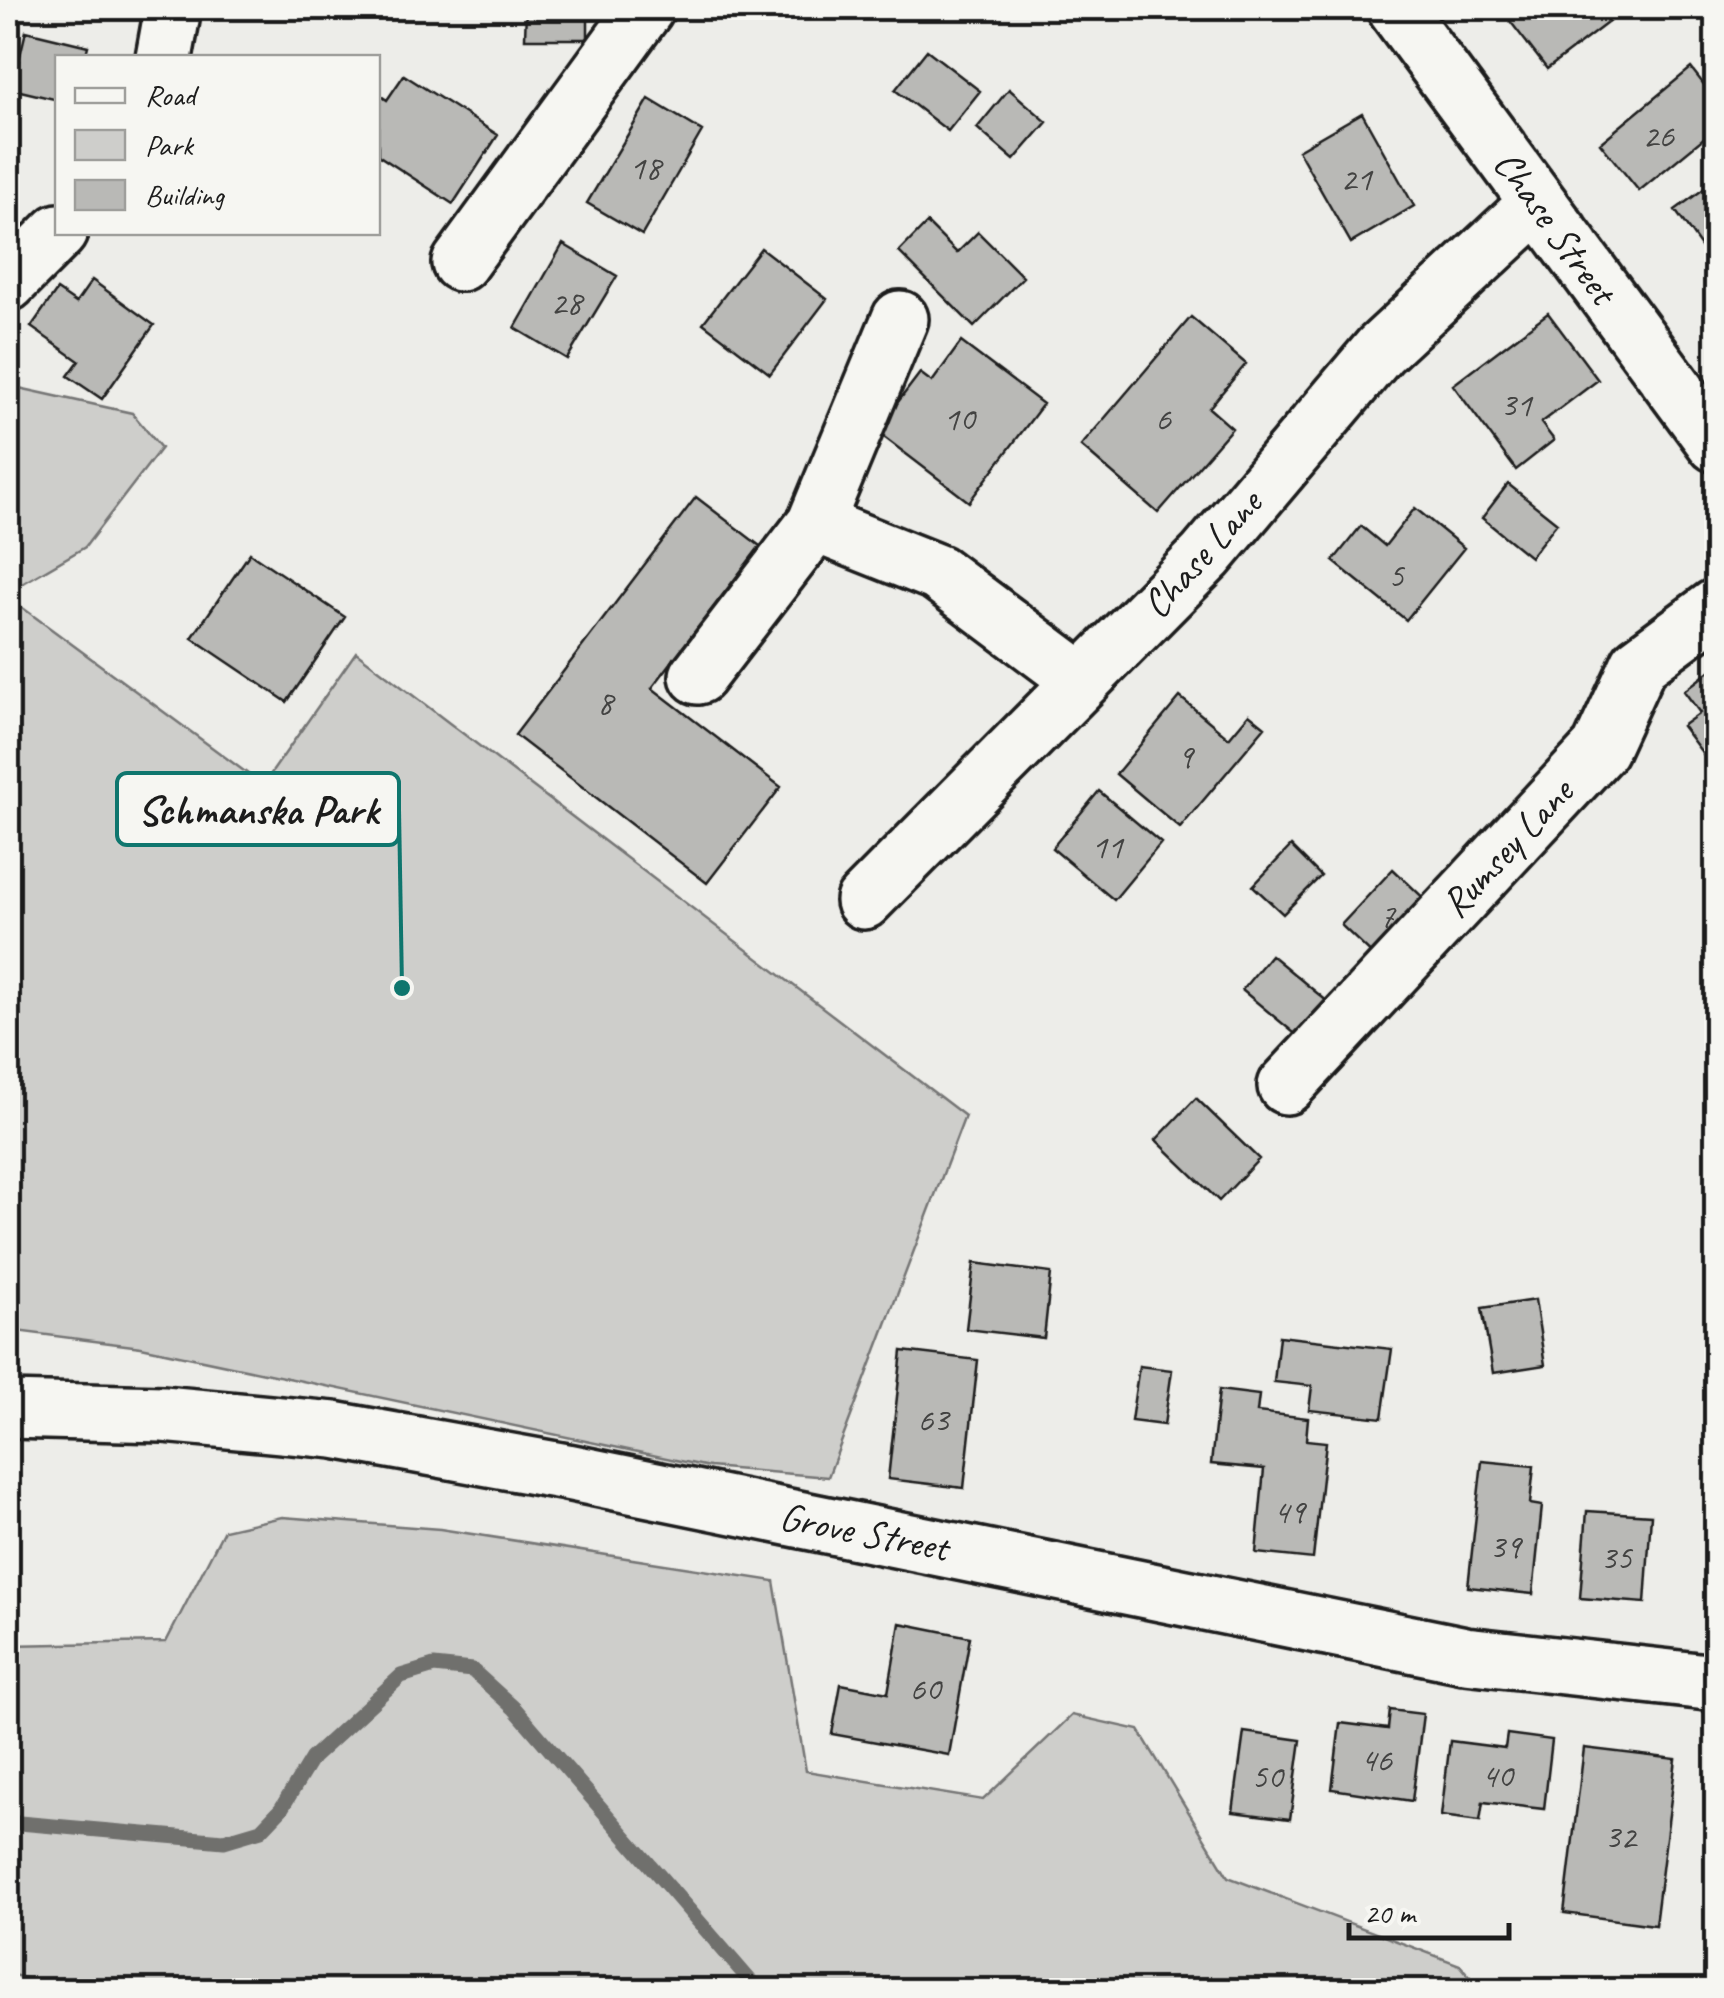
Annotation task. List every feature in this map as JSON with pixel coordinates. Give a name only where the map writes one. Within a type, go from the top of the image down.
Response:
[{"type":"street","points":[[165,55],[173,8]]},
{"type":"street","points":[[460,263],[646,8]]},
{"type":"street","name":"Chase Street","points":[[1394,8],[1716,444]]},
{"type":"street","name":"Chase Lane","points":[[864,901],[1206,556],[1380,350],[1537,204]]},
{"type":"street","points":[[8,283],[57,235]]},
{"type":"street","points":[[698,676],[814,524],[900,318]]},
{"type":"street","points":[[814,524],[938,573],[1082,681]]},
{"type":"street","name":"Rumsey Lane","points":[[1286,1086],[1600,749],[1639,664],[1716,607]]},
{"type":"street","name":"Grove Street","points":[[8,1410],[163,1414],[334,1430],[567,1472],[1465,1655],[1716,1683]]},
{"type":"green space","points":[[19,388],[132,413],[161,448],[85,547],[8,592],[8,391]]},
{"type":"green space","points":[[16,603],[263,785],[356,652],[965,1116],[828,1477],[709,1467],[141,1347],[8,1330],[8,610]]},
{"type":"green space","points":[[282,1517],[440,1529],[774,1581],[806,1771],[983,1800],[1072,1715],[1139,1730],[1228,1877],[1460,1965],[1481,1990],[79,1990],[8,1974],[8,1645],[166,1642],[224,1530]]},
{"type":"building","points":[[526,8],[588,8],[588,39],[525,39]]},
{"type":"building","points":[[1529,8],[1607,8],[1615,17],[1547,69],[1510,21]]},
{"type":"building","points":[[26,31],[88,46],[86,55],[55,55],[55,99],[12,89]]},
{"type":"building","points":[[927,50],[980,91],[948,131],[895,90]]},
{"type":"building","points":[[1691,68],[1716,100],[1716,128],[1639,191],[1600,143]]},
{"type":"building","points":[[404,75],[498,135],[453,204],[380,156],[380,95],[387,100]]},
{"type":"building","points":[[1009,89],[1047,122],[1014,160],[977,128]]},
{"type":"building","points":[[649,99],[702,131],[642,235],[587,203]]},
{"type":"building","points":[[1362,113],[1414,206],[1351,243],[1298,150]]},
{"type":"building","points":[[1716,180],[1716,268],[1675,210]]},
{"type":"building","points":[[927,223],[957,253],[978,232],[1023,277],[974,327],[899,252]]},
{"type":"building","points":[[563,244],[617,276],[567,359],[515,328]]},
{"type":"building","points":[[761,248],[827,299],[770,374],[703,323]]},
{"type":"building","points":[[92,280],[154,325],[102,399],[68,376],[79,361],[31,327],[57,290],[76,303]]},
{"type":"building","points":[[1548,313],[1598,380],[1541,423],[1554,440],[1516,470],[1453,385]]},
{"type":"building","points":[[1191,317],[1246,364],[1209,408],[1232,428],[1158,513],[1081,446]]},
{"type":"building","points":[[961,342],[1043,404],[969,502],[876,431],[920,373],[932,382]]},
{"type":"building","points":[[1508,484],[1557,523],[1530,557],[1482,518]]},
{"type":"building","points":[[696,497],[760,546],[652,688],[781,787],[707,883],[515,735]]},
{"type":"building","points":[[1415,508],[1464,548],[1406,620],[1333,561],[1361,526],[1385,546]]},
{"type":"building","points":[[250,553],[345,617],[287,702],[192,638]]},
{"type":"building","points":[[1716,666],[1716,771],[1682,726],[1700,713],[1684,691]]},
{"type":"building","points":[[1180,697],[1229,738],[1249,714],[1265,727],[1180,828],[1116,774]]},
{"type":"building","points":[[1099,791],[1161,843],[1114,900],[1052,848]]},
{"type":"building","points":[[1291,846],[1321,876],[1283,914],[1253,886]]},
{"type":"building","points":[[1393,869],[1432,906],[1380,962],[1341,925]]},
{"type":"building","points":[[1271,955],[1340,1012],[1311,1047],[1242,990]]},
{"type":"building","points":[[1196,1098],[1259,1159],[1219,1201],[1156,1140]]},
{"type":"building","points":[[974,1263],[1051,1273],[1044,1338],[966,1329]]},
{"type":"building","points":[[1535,1300],[1545,1365],[1493,1373],[1482,1308]]},
{"type":"building","points":[[1279,1336],[1392,1349],[1382,1418],[1309,1410],[1312,1386],[1274,1382]]},
{"type":"building","points":[[902,1351],[978,1360],[964,1488],[888,1479]]},
{"type":"building","points":[[1139,1366],[1172,1370],[1164,1425],[1131,1421]]},
{"type":"building","points":[[1219,1390],[1259,1395],[1257,1412],[1308,1418],[1306,1440],[1326,1442],[1313,1559],[1256,1553],[1264,1469],[1211,1464]]},
{"type":"building","points":[[1482,1461],[1534,1466],[1530,1504],[1542,1506],[1533,1594],[1468,1587]]},
{"type":"building","points":[[1587,1511],[1651,1515],[1645,1603],[1580,1598]]},
{"type":"building","points":[[900,1623],[970,1637],[949,1755],[832,1734],[841,1684],[888,1693]]},
{"type":"building","points":[[1390,1710],[1423,1714],[1412,1801],[1332,1789],[1340,1723],[1388,1729]]},
{"type":"building","points":[[1244,1732],[1301,1740],[1290,1819],[1233,1812]]},
{"type":"building","points":[[1507,1734],[1552,1740],[1544,1809],[1483,1802],[1480,1821],[1441,1816],[1450,1741],[1505,1748]]},
{"type":"building","points":[[1584,1748],[1676,1759],[1655,1925],[1564,1913]]},
{"type":"building","points":[[1716,1772],[1716,1827],[1709,1826]]},
{"type":"waterway","points":[[8,1822],[224,1841],[261,1830],[281,1809],[312,1758],[401,1676],[434,1666],[472,1670],[515,1709],[758,1990]]},
{"type":"place","name":"Schmanska Park","points":[[402,988]]}]
